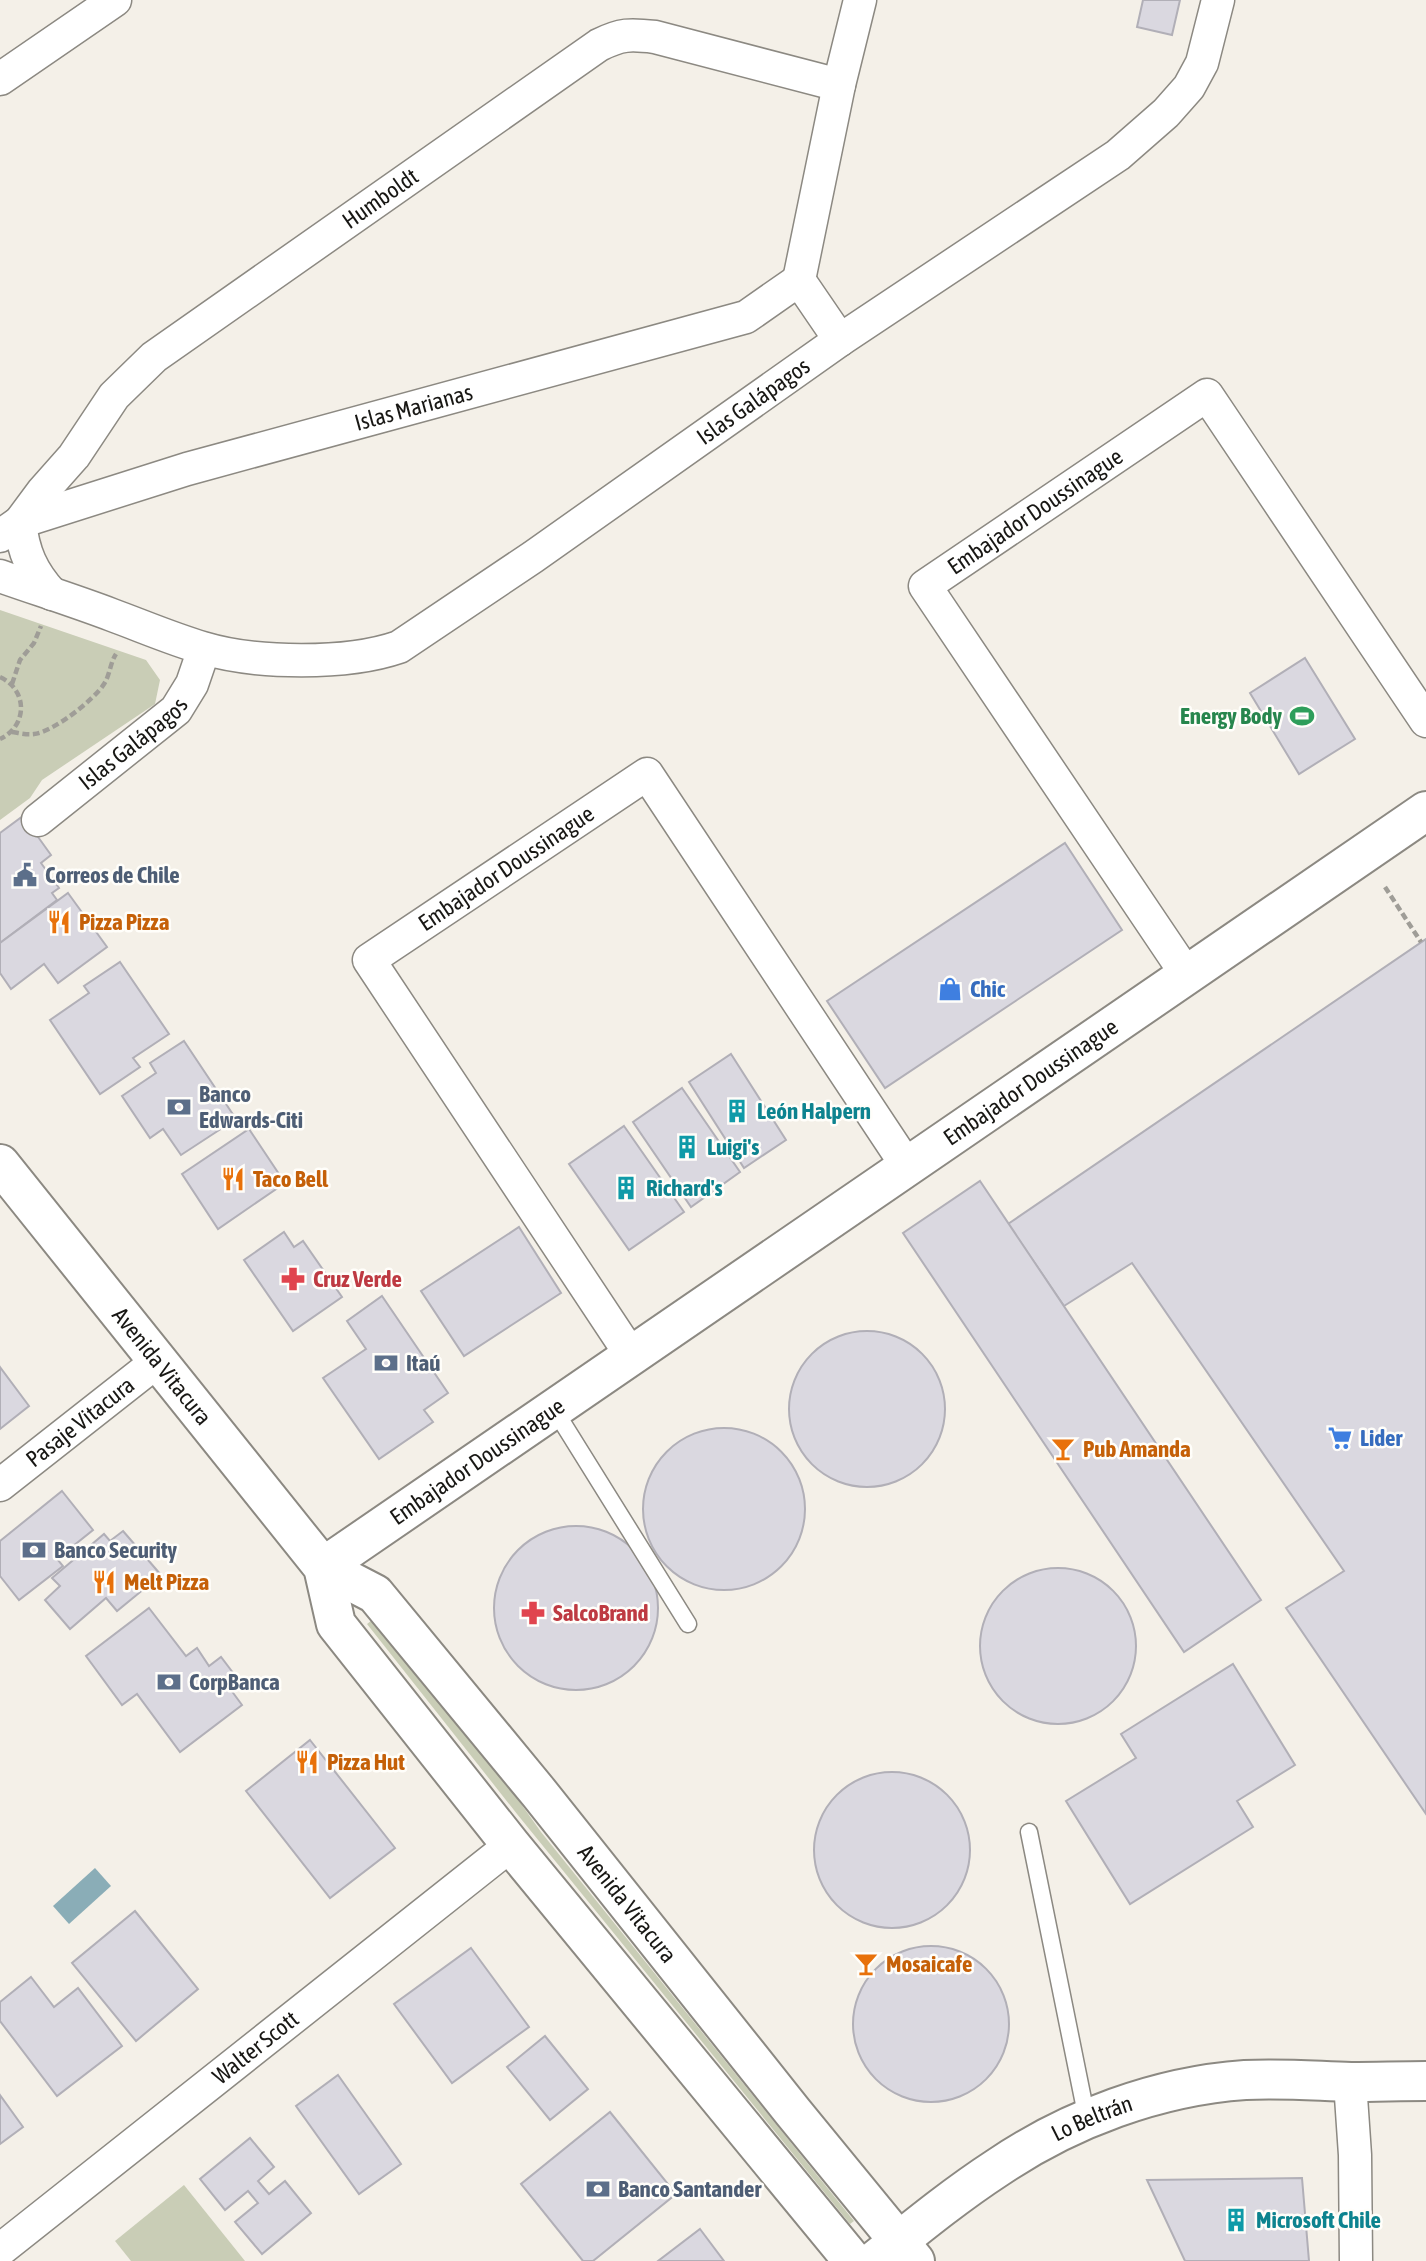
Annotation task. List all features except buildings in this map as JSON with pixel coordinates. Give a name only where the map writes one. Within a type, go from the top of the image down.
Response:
[{"type":"main road","name":"Embajador Doussinague","points":[[323,1567],[1363,854],[1418,819]]},
{"type":"main road","name":"Avenida Vitacura","points":[[0,1164],[323,1567],[375,1594],[793,2112],[896,2254]]},
{"type":"main road","name":"Avenida Vitacura","points":[[323,1567],[336,1625],[511,1845],[853,2261]]},
{"type":"main road","name":"Lo Beltrán","points":[[896,2254],[996,2168],[1041,2141],[1087,2119],[1137,2101],[1190,2088],[1243,2080],[1297,2078],[1426,2081]]},
{"type":"street","points":[[0,79],[115,0]]},
{"type":"street","points":[[841,340],[799,280],[839,85],[860,0]]},
{"type":"street","name":"Islas Galápagos","points":[[0,576],[204,649],[267,659],[302,659],[352,658],[380,654],[399,647],[533,557],[841,340],[1142,137],[1189,88],[1202,63],[1218,0]]},
{"type":"street","name":"Humboldt","points":[[10,529],[74,456],[114,396],[154,357],[598,45],[617,36],[632,34],[655,37],[839,85]]},
{"type":"street","name":"Islas Marianas","points":[[10,529],[187,469],[746,317],[799,280]]},
{"type":"street","name":"Embajador Doussinague","points":[[1187,975],[925,586],[1207,395],[1426,721]]},
{"type":"street","points":[[10,529],[22,541],[27,560],[38,579],[52,594]]},
{"type":"street","name":"Islas Galápagos","points":[[38,820],[176,710],[192,684],[204,649]]},
{"type":"street","name":"Embajador Doussinague","points":[[631,1355],[369,960],[647,774],[907,1166]]},
{"type":"street","name":"Pasaje Vitacura","points":[[0,1485],[159,1360]]},
{"type":"street","name":"Walter Scott","points":[[0,2250],[511,1845]]},
{"type":"street","points":[[1350,2081],[1355,2155],[1356,2261]]},
{"type":"lane","points":[[554,1409],[688,1624]]},
{"type":"lane","points":[[1029,1832],[1087,2119]]},
{"type":"path","points":[[12,684],[20,660],[34,643],[52,594]]},
{"type":"path","points":[[12,732],[35,734],[86,705],[106,682],[111,662],[133,623]]},
{"type":"path","points":[[0,677],[12,684],[22,702],[19,723],[12,732],[0,739]]},
{"type":"path","points":[[1363,854],[1421,942]]},
{"type":"green space","points":[[0,610],[146,660],[160,680],[155,704],[42,780],[30,798],[0,820]]},
{"type":"green space","points":[[376,1617],[492,1763],[541,1832],[854,2221],[850,2224],[517,1814],[367,1624]]},
{"type":"green space","points":[[184,2185],[245,2261],[131,2261],[115,2241]]},
{"type":"water","points":[[95,1868],[111,1886],[69,1924],[53,1906]]},
{"type":"place","name":"Energy Body","points":[[1302,716]]},
{"type":"place","name":"Correos de Chile","points":[[25,875]]},
{"type":"place","name":"Pizza Pizza","points":[[59,922]]},
{"type":"place","name":"Chic","points":[[950,989]]},
{"type":"place","name":"Banco Edwards-Citi","points":[[179,1107]]},
{"type":"place","name":"León Halpern","points":[[737,1111]]},
{"type":"place","name":"Luigi's","points":[[687,1147]]},
{"type":"place","name":"Taco Bell","points":[[233,1179]]},
{"type":"place","name":"Richard's","points":[[626,1188]]},
{"type":"place","name":"Cruz Verde","points":[[293,1279]]},
{"type":"place","name":"Itaú","points":[[386,1363]]},
{"type":"place","name":"Lider","points":[[1340,1438]]},
{"type":"place","name":"Pub Amanda","points":[[1063,1449]]},
{"type":"place","name":"Banco Security","points":[[34,1550]]},
{"type":"place","name":"Melt Pizza","points":[[104,1582]]},
{"type":"place","name":"SalcoBrand","points":[[533,1613]]},
{"type":"place","name":"CorpBanca","points":[[169,1682]]},
{"type":"place","name":"Pizza Hut","points":[[307,1762]]},
{"type":"place","name":"Mosaicafe","points":[[866,1964]]},
{"type":"place","name":"Banco Santander","points":[[598,2189]]},
{"type":"place","name":"Microsoft Chile","points":[[1236,2220]]}]
